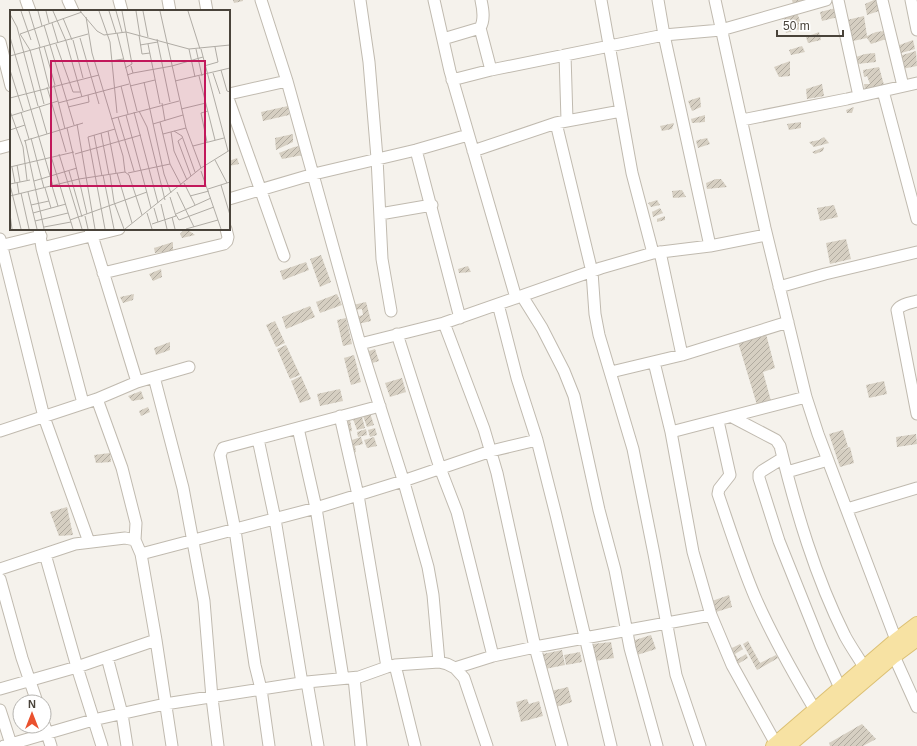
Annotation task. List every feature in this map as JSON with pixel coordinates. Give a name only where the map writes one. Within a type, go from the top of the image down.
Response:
[{"type":"main road","points":[[789,741],[815,710],[896,640],[917,624]]},
{"type":"main road","points":[[789,741],[917,639]]},
{"type":"street","points":[[26,0],[30,10]]},
{"type":"street","points":[[68,0],[73,10]]},
{"type":"street","points":[[119,0],[122,10]]},
{"type":"street","points":[[168,0],[170,10]]},
{"type":"street","points":[[205,0],[208,10]]},
{"type":"street","points":[[261,0],[287,81],[314,174],[360,344],[428,567],[439,662]]},
{"type":"street","points":[[360,0],[370,62],[382,259],[384,280],[390,311]]},
{"type":"street","points":[[434,0],[452,80],[519,297],[542,328],[564,371],[574,396],[599,510],[615,570],[626,630],[657,746]]},
{"type":"street","points":[[443,39],[480,28],[483,24],[484,17],[481,0]]},
{"type":"street","points":[[601,0],[632,173],[656,253],[682,354]]},
{"type":"street","points":[[658,0],[664,35],[710,246]]},
{"type":"street","points":[[715,0],[766,235],[806,397],[846,509],[896,640]]},
{"type":"street","points":[[452,80],[491,70],[664,35],[721,30],[826,0]]},
{"type":"street","points":[[838,0],[859,96]]},
{"type":"street","points":[[882,0],[903,86]]},
{"type":"street","points":[[911,0],[917,28]]},
{"type":"street","points":[[480,28],[491,70]]},
{"type":"street","points":[[0,42],[10,82]]},
{"type":"street","points":[[565,55],[567,120]]},
{"type":"street","points":[[230,94],[287,81]]},
{"type":"street","points":[[742,120],[917,83]]},
{"type":"street","points":[[883,91],[917,219]]},
{"type":"street","points":[[230,104],[284,256]]},
{"type":"street","points":[[473,150],[567,120],[621,111]]},
{"type":"street","points":[[556,123],[592,272],[596,321],[599,335],[633,449],[676,675],[700,746]]},
{"type":"street","points":[[230,199],[314,174],[416,150],[468,134]]},
{"type":"street","points":[[0,148],[10,145]]},
{"type":"street","points":[[416,150],[432,205],[460,318]]},
{"type":"street","points":[[380,214],[432,205]]},
{"type":"street","points":[[42,248],[91,232],[110,230]]},
{"type":"street","points":[[103,272],[224,244],[228,241],[226,230]]},
{"type":"street","points":[[83,403],[42,248],[40,232],[1,244],[44,417],[89,542]]},
{"type":"street","points":[[91,232],[137,382]]},
{"type":"street","points":[[360,344],[444,323],[592,272],[656,253],[710,246],[766,235]]},
{"type":"street","points":[[779,287],[917,252]]},
{"type":"street","points":[[917,301],[903,305],[897,310],[917,414]]},
{"type":"street","points":[[498,304],[517,378],[537,440],[611,746]]},
{"type":"street","points":[[611,372],[654,362],[788,322]]},
{"type":"street","points":[[444,323],[491,451],[535,647],[562,746]]},
{"type":"street","points":[[397,334],[440,468],[457,512],[493,656]]},
{"type":"street","points":[[654,362],[671,432],[693,552],[711,614],[732,665],[789,741]]},
{"type":"street","points":[[0,431],[97,399],[137,382],[189,367]]},
{"type":"street","points":[[154,377],[183,488],[204,601],[212,698],[218,746]]},
{"type":"street","points":[[671,432],[806,397]]},
{"type":"street","points":[[97,399],[122,468],[136,523],[135,540],[141,554],[156,640],[164,704],[172,746]]},
{"type":"street","points":[[269,746],[261,689],[255,665],[235,530],[220,455],[223,448],[380,406]]},
{"type":"street","points":[[340,416],[358,495],[391,666],[415,746]]},
{"type":"street","points":[[732,417],[776,440],[780,446],[802,528],[816,568],[845,636],[864,667]]},
{"type":"street","points":[[718,421],[730,475],[719,489],[718,494],[732,536],[755,597],[788,664],[815,710]]},
{"type":"street","points":[[298,428],[316,508],[361,746]]},
{"type":"street","points":[[258,439],[275,519],[304,683],[318,746]]},
{"type":"street","points":[[141,554],[316,508],[403,481],[491,451],[537,440]]},
{"type":"street","points":[[783,458],[762,471],[759,474],[759,478],[779,541],[821,646],[840,688]]},
{"type":"street","points":[[787,472],[828,460]]},
{"type":"street","points":[[846,509],[917,488]]},
{"type":"street","points":[[0,569],[75,544],[125,538],[135,540]]},
{"type":"street","points":[[46,554],[77,667],[102,746]]},
{"type":"street","points":[[0,579],[34,694]]},
{"type":"street","points":[[455,668],[493,656],[535,647],[711,614]]},
{"type":"street","points":[[0,689],[77,667],[156,640]]},
{"type":"street","points":[[894,656],[917,707]]},
{"type":"street","points":[[106,657],[122,714],[127,746]]},
{"type":"street","points":[[52,728],[164,704],[304,683],[359,677],[391,666],[439,662],[455,668],[464,678],[487,746]]},
{"type":"street","points":[[0,710],[7,745],[34,734]]},
{"type":"street","points":[[47,734],[51,746]]},
{"type":"building","points":[[233,0],[243,0],[243,1],[234,3]]},
{"type":"building","points":[[792,0],[806,0],[793,4]]},
{"type":"building","points":[[878,0],[879,11],[867,15],[865,4]]},
{"type":"building","points":[[836,8],[838,17],[822,21],[820,12]]},
{"type":"building","points":[[797,13],[803,28],[786,33],[782,18]]},
{"type":"building","points":[[864,16],[867,36],[876,32],[884,31],[886,39],[871,44],[867,38],[853,41],[847,20]]},
{"type":"building","points":[[819,32],[821,40],[808,43],[806,37]]},
{"type":"building","points":[[913,40],[915,49],[898,54],[897,46]]},
{"type":"building","points":[[802,46],[805,52],[791,55],[789,50]]},
{"type":"building","points":[[916,51],[917,66],[902,69],[899,56]]},
{"type":"building","points":[[875,53],[876,62],[857,64],[856,57]]},
{"type":"building","points":[[790,61],[790,76],[779,77],[774,67]]},
{"type":"building","points":[[879,67],[884,85],[865,91],[864,84],[870,84],[867,76],[864,77],[863,70]]},
{"type":"building","points":[[822,84],[824,96],[807,99],[806,89]]},
{"type":"building","points":[[700,97],[701,107],[692,111],[688,101]]},
{"type":"building","points":[[288,106],[289,115],[263,121],[261,112]]},
{"type":"building","points":[[854,107],[852,113],[847,113],[846,110]]},
{"type":"building","points":[[705,115],[705,122],[692,123],[691,119]]},
{"type":"building","points":[[801,122],[801,128],[789,130],[787,124]]},
{"type":"building","points":[[674,123],[672,129],[662,131],[660,126]]},
{"type":"building","points":[[293,134],[293,142],[276,150],[275,138]]},
{"type":"building","points":[[824,137],[829,143],[814,147],[809,142],[819,140]]},
{"type":"building","points":[[707,138],[710,144],[698,148],[696,141]]},
{"type":"building","points":[[300,146],[303,155],[282,159],[279,153]]},
{"type":"building","points":[[824,147],[823,151],[815,154],[812,152]]},
{"type":"building","points":[[237,158],[239,164],[230,166],[230,161]]},
{"type":"building","points":[[716,179],[721,179],[727,187],[707,189],[706,183]]},
{"type":"building","points":[[682,190],[686,197],[673,198],[672,191]]},
{"type":"building","points":[[657,200],[660,205],[651,207],[648,203]]},
{"type":"building","points":[[834,205],[838,217],[820,221],[817,208]]},
{"type":"building","points":[[660,208],[663,213],[653,217],[652,212]]},
{"type":"building","points":[[665,216],[665,220],[657,222],[657,219]]},
{"type":"building","points":[[184,230],[188,230],[195,235],[182,238],[180,234]]},
{"type":"building","points":[[846,239],[851,259],[830,264],[826,243]]},
{"type":"building","points":[[173,242],[173,251],[155,253],[154,248]]},
{"type":"building","points":[[321,255],[331,282],[320,287],[310,259]]},
{"type":"building","points":[[306,262],[309,270],[283,280],[280,271]]},
{"type":"building","points":[[468,266],[471,272],[459,273],[458,269]]},
{"type":"building","points":[[161,269],[162,277],[153,281],[149,274]]},
{"type":"building","points":[[134,294],[133,300],[123,303],[120,297]]},
{"type":"building","points":[[337,294],[342,305],[320,313],[316,302]]},
{"type":"building","points":[[366,302],[371,321],[358,324],[356,317],[363,315],[362,309],[355,310],[353,305]]},
{"type":"building","points":[[310,306],[315,317],[286,329],[282,317]]},
{"type":"building","points":[[346,318],[352,344],[343,346],[337,320]]},
{"type":"building","points":[[275,321],[285,343],[276,347],[266,325]]},
{"type":"building","points":[[766,334],[775,368],[763,372],[771,401],[757,405],[738,342]]},
{"type":"building","points":[[170,342],[170,350],[156,355],[154,348]]},
{"type":"building","points":[[286,345],[300,375],[290,379],[277,349]]},
{"type":"building","points":[[375,349],[379,361],[369,364],[366,352]]},
{"type":"building","points":[[354,355],[361,382],[351,385],[344,358]]},
{"type":"building","points":[[301,376],[311,399],[300,403],[291,381]]},
{"type":"building","points":[[402,378],[406,392],[390,397],[385,383]]},
{"type":"building","points":[[884,381],[887,394],[869,398],[866,385]]},
{"type":"building","points":[[340,389],[343,401],[320,406],[317,394]]},
{"type":"building","points":[[141,391],[144,399],[132,401],[128,396]]},
{"type":"building","points":[[148,407],[150,412],[141,416],[139,411]]},
{"type":"building","points":[[370,413],[374,425],[367,427],[363,416]]},
{"type":"building","points":[[362,417],[365,428],[357,430],[353,419]]},
{"type":"building","points":[[350,420],[352,431],[348,432],[345,421]]},
{"type":"building","points":[[375,428],[377,435],[370,437],[368,430]]},
{"type":"building","points":[[366,429],[367,435],[358,437],[357,432]]},
{"type":"building","points":[[843,430],[848,447],[837,451],[850,447],[854,463],[840,467],[829,434]]},
{"type":"building","points":[[916,434],[917,444],[897,447],[896,437]]},
{"type":"building","points":[[361,437],[363,444],[355,446],[356,452],[353,453],[349,441]]},
{"type":"building","points":[[374,437],[377,446],[367,448],[364,440]]},
{"type":"building","points":[[110,453],[111,462],[96,463],[94,455]]},
{"type":"building","points":[[67,507],[73,535],[59,536],[50,512]]},
{"type":"building","points":[[729,595],[732,607],[716,612],[712,601]]},
{"type":"building","points":[[651,635],[656,649],[637,655],[632,641]]},
{"type":"building","points":[[748,641],[760,663],[776,655],[778,658],[757,670],[743,644]]},
{"type":"building","points":[[611,642],[614,658],[595,661],[593,644]]},
{"type":"building","points":[[740,644],[743,649],[735,654],[738,659],[746,654],[748,658],[736,665],[728,650]]},
{"type":"building","points":[[562,650],[565,665],[545,669],[543,654]]},
{"type":"building","points":[[580,652],[582,662],[566,665],[564,655]]},
{"type":"building","points":[[568,687],[572,702],[556,707],[551,691]]},
{"type":"building","points":[[527,699],[529,704],[539,701],[543,716],[521,722],[516,702]]},
{"type":"building","points":[[862,724],[876,739],[863,746],[830,746],[829,743]]}]
